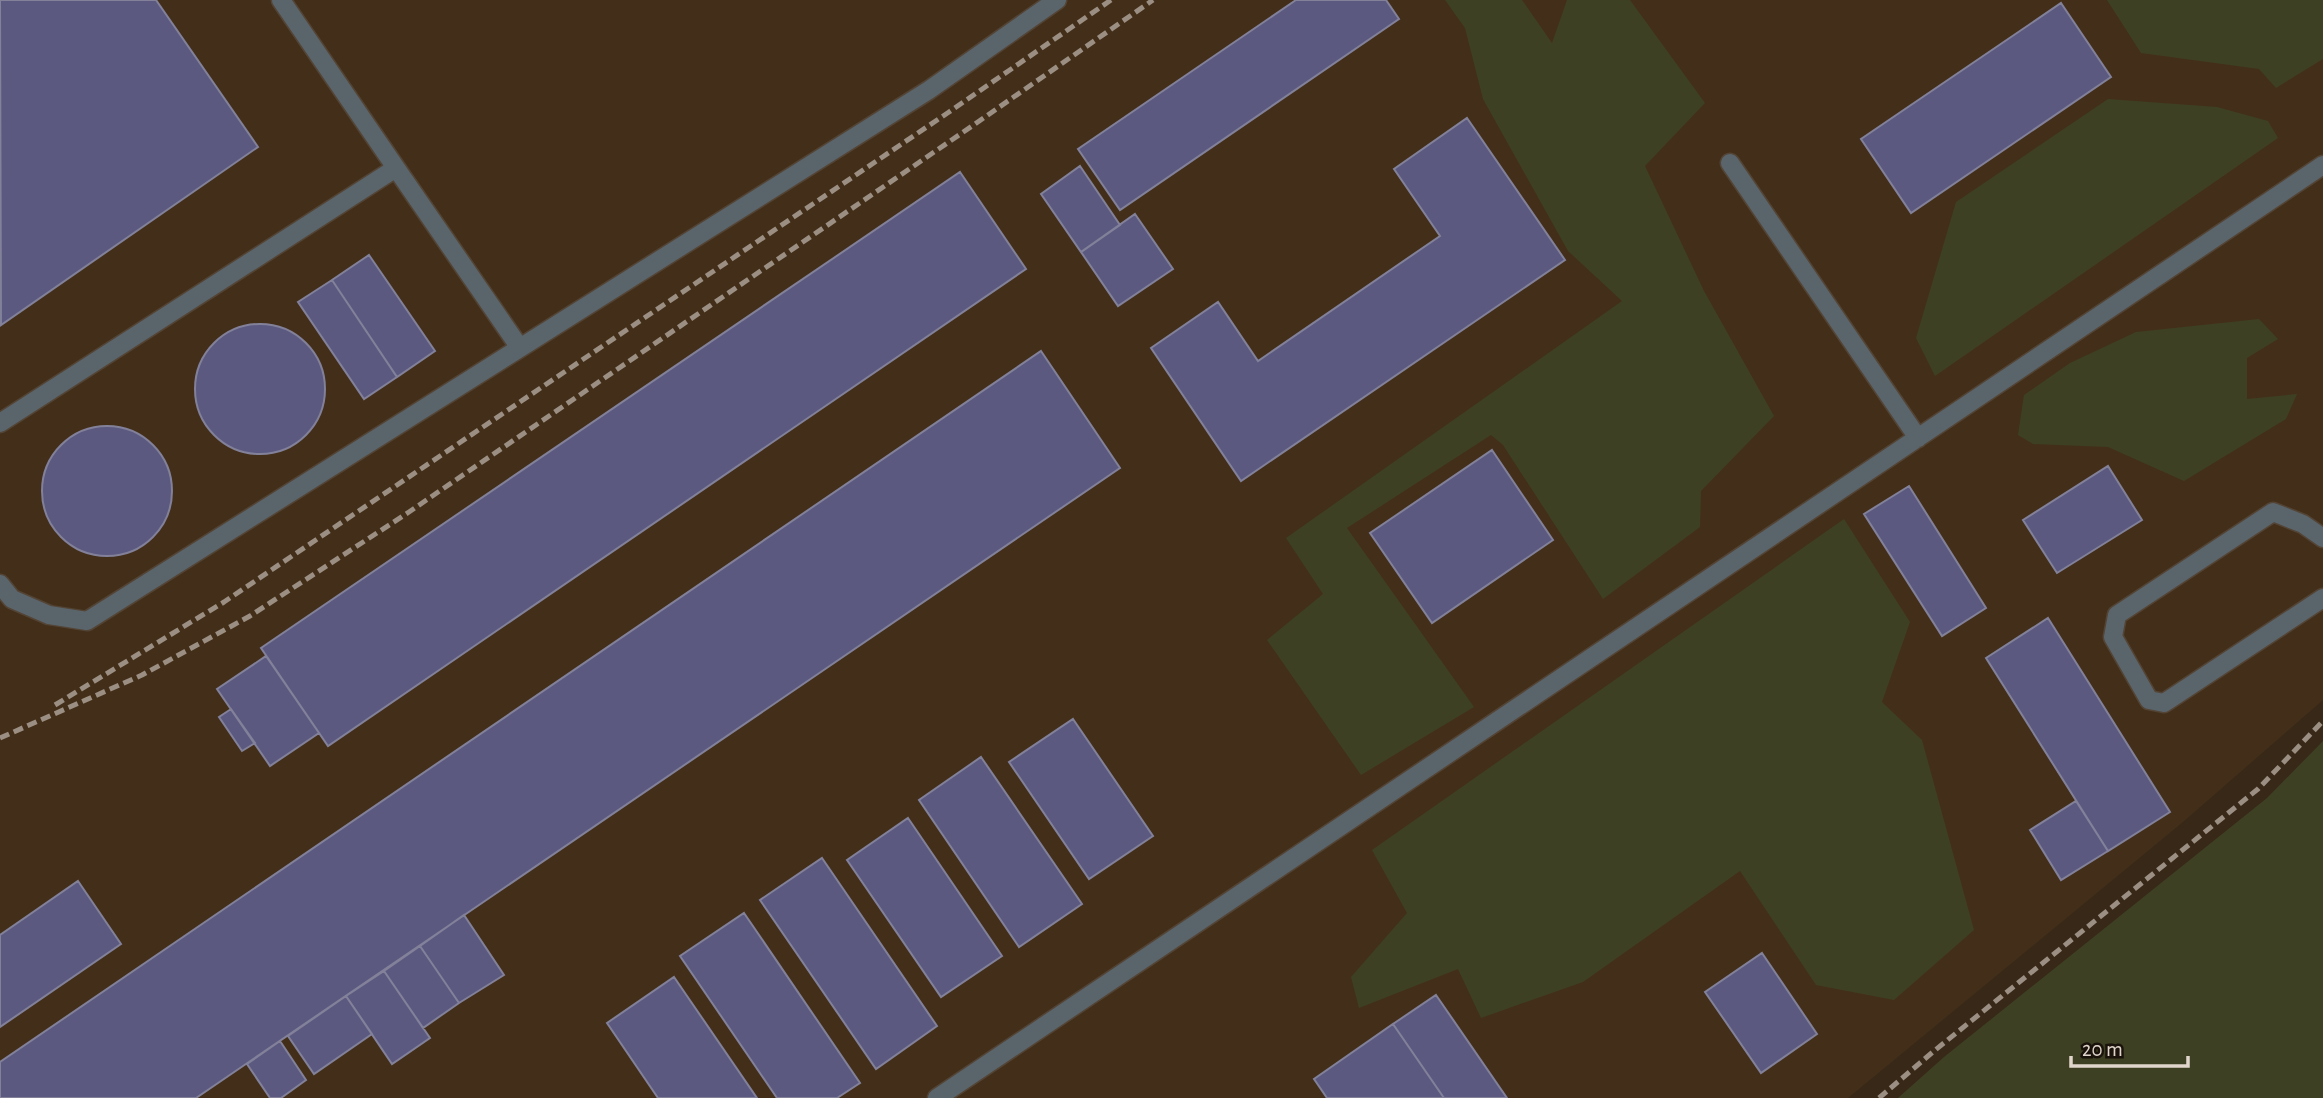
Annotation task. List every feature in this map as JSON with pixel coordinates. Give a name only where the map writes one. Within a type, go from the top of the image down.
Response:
[{"type":"lane","points":[[281,0],[520,348]]},
{"type":"lane","points":[[0,584],[12,598],[49,615],[87,621],[929,90],[1057,0]]},
{"type":"lane","points":[[1730,163],[1918,438]]},
{"type":"lane","points":[[937,1098],[2323,165]]},
{"type":"lane","points":[[0,423],[396,168]]},
{"type":"lane","points":[[2323,538],[2303,524],[2273,512],[2117,615],[2113,637],[2149,699],[2164,703],[2323,598]]},
{"type":"shaded area","points":[[0,0],[2323,0],[2323,700],[2183,822],[1848,1098],[0,1098]]},
{"type":"green space","points":[[1445,0],[1522,0],[1552,43],[1567,0],[1630,0],[1705,103],[1645,166],[1704,291],[1774,416],[1701,491],[1700,527],[1603,599],[1503,445],[1491,435],[1347,528],[1474,707],[1361,775],[1267,640],[1323,594],[1286,538],[1622,301],[1568,251],[1483,99],[1465,28]]},
{"type":"green space","points":[[2107,0],[2323,0],[2323,59],[2276,88],[2259,69],[2141,53]]},
{"type":"green space","points":[[2108,99],[2217,107],[2268,121],[2278,138],[1935,376],[1916,338],[1956,202]]},
{"type":"green space","points":[[2259,319],[2278,339],[2247,358],[2247,399],[2297,394],[2286,419],[2184,481],[2108,447],[2033,444],[2018,435],[2024,395],[2070,363],[2136,332]]},
{"type":"green space","points":[[1844,519],[1910,622],[1882,702],[1922,740],[1974,930],[1894,1000],[1816,985],[1740,871],[1583,982],[1481,1018],[1458,969],[1359,1008],[1351,977],[1407,913],[1372,850]]},
{"type":"green space","points":[[2323,741],[2323,1098],[1898,1098],[1944,1057],[2267,798]]},
{"type":"building","points":[[0,0],[156,0],[258,147],[1,325]]},
{"type":"building","points":[[1296,0],[1386,0],[1399,19],[1120,210],[1078,149]]},
{"type":"building","points":[[2061,3],[2111,77],[1911,213],[1861,139]]},
{"type":"building","points":[[1467,118],[1565,260],[1241,481],[1151,348],[1218,302],[1258,361],[1440,236],[1394,169]]},
{"type":"building","points":[[1080,166],[1120,225],[1081,252],[1041,194]]},
{"type":"building","points":[[960,172],[1026,269],[328,746],[261,648]]},
{"type":"building","points":[[1135,214],[1173,269],[1118,306],[1081,252]]},
{"type":"building","points":[[369,255],[435,351],[397,377],[332,280]]},
{"type":"building","points":[[332,280],[397,377],[364,399],[298,302]]},
{"type":"building","points":[[260,324],[285,329],[306,343],[320,364],[325,389],[320,414],[306,435],[285,449],[260,454],[235,449],[214,435],[200,414],[195,389],[200,364],[214,343],[235,329]]},
{"type":"building","points":[[1041,351],[1120,468],[196,1098],[0,1098],[0,1062]]},
{"type":"building","points":[[107,426],[132,431],[153,445],[167,466],[172,491],[167,516],[153,537],[132,551],[107,556],[82,551],[61,537],[47,516],[42,491],[47,466],[61,445],[82,431]]},
{"type":"building","points":[[1492,450],[1553,540],[1432,623],[1370,533]]},
{"type":"building","points":[[2108,466],[2142,520],[2057,573],[2023,520]]},
{"type":"building","points":[[1909,486],[1986,608],[1942,636],[1864,514]]},
{"type":"building","points":[[2048,618],[2170,812],[2108,851],[1986,658]]},
{"type":"building","points":[[266,656],[319,733],[270,766],[217,689]]},
{"type":"building","points":[[231,709],[255,743],[242,751],[219,717]]},
{"type":"building","points":[[1073,719],[1153,836],[1089,879],[1009,762]]},
{"type":"building","points":[[981,757],[1082,904],[1019,947],[919,800]]},
{"type":"building","points":[[2076,801],[2108,851],[2061,880],[2030,830]]},
{"type":"building","points":[[908,818],[1002,956],[941,997],[847,860]]},
{"type":"building","points":[[822,858],[937,1026],[876,1069],[760,900]]},
{"type":"building","points":[[78,881],[121,944],[0,1027],[0,935]]},
{"type":"building","points":[[744,913],[860,1083],[837,1098],[777,1098],[680,956]]},
{"type":"building","points":[[464,915],[504,975],[459,1003],[420,946]]},
{"type":"building","points":[[420,946],[459,1003],[423,1028],[384,971]]},
{"type":"building","points":[[1762,953],[1817,1034],[1761,1073],[1705,992]]},
{"type":"building","points":[[384,971],[430,1038],[392,1064],[346,996]]},
{"type":"building","points":[[674,977],[757,1098],[658,1098],[607,1023]]},
{"type":"building","points":[[1436,995],[1507,1098],[1444,1098],[1393,1024]]},
{"type":"building","points":[[346,996],[372,1034],[314,1074],[288,1036]]},
{"type":"building","points":[[1393,1024],[1444,1098],[1327,1098],[1314,1079]]},
{"type":"building","points":[[280,1041],[306,1080],[281,1098],[270,1098],[247,1064]]},
{"type":"railway","points":[[55,705],[224,602],[1111,0]]},
{"type":"railway","points":[[0,738],[142,675],[250,616],[409,512],[1153,0]]},
{"type":"railway","points":[[1879,1098],[2258,789],[2323,721]]}]
